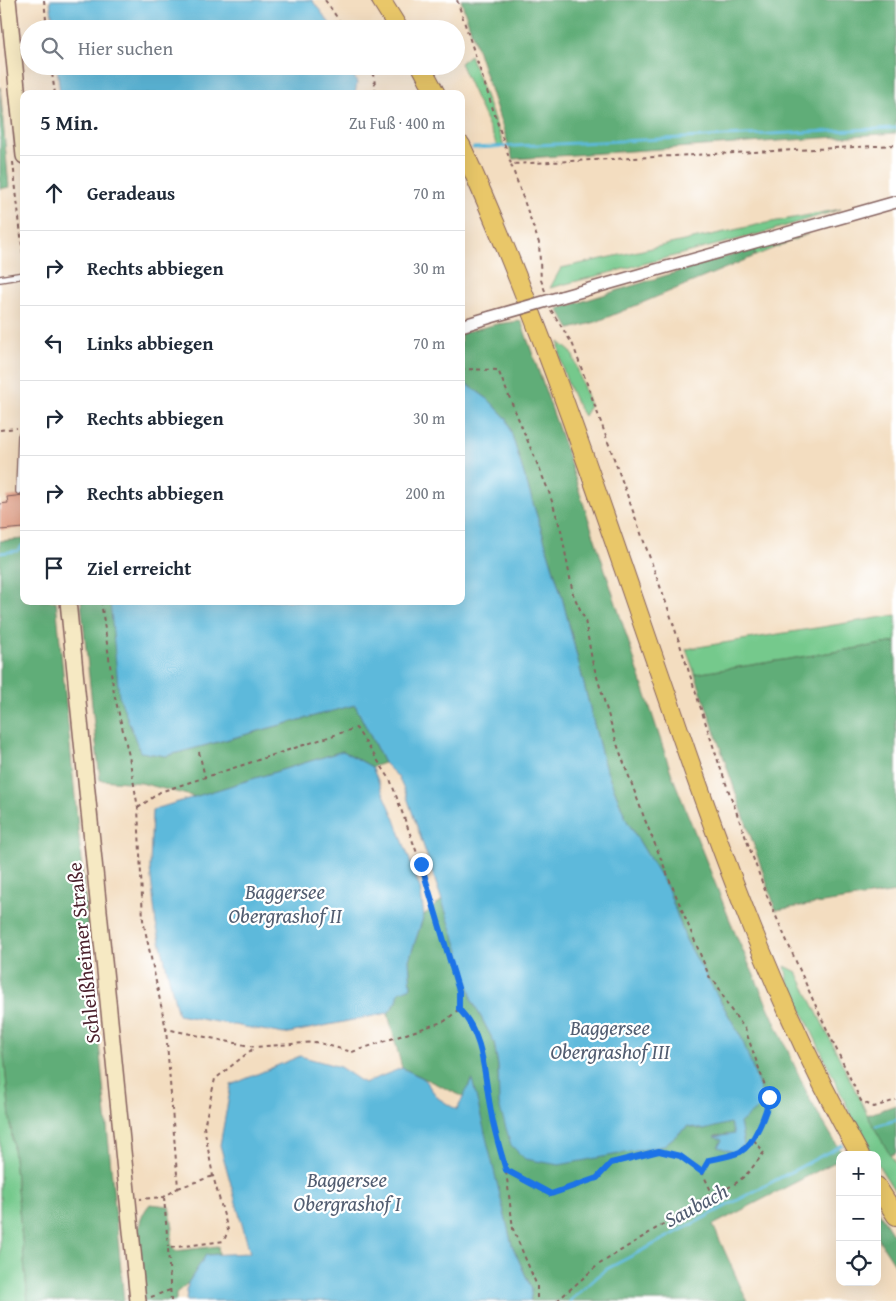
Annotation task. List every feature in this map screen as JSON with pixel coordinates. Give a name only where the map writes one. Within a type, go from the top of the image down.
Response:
[{"type":"highway","points":[[381,0],[393,20]]},
{"type":"highway","points":[[426,75],[434,90]]},
{"type":"highway","points":[[465,154],[511,260],[539,332],[688,759],[745,912],[785,1007],[829,1098],[858,1151]]},
{"type":"highway","points":[[881,1192],[896,1216]]},
{"type":"main road","points":[[8,0],[20,117]]},
{"type":"main road","name":"Schleißheimer Straße","points":[[68,605],[128,1201],[142,1300]]},
{"type":"street","points":[[465,325],[896,202]]},
{"type":"lane","points":[[0,279],[20,276]]},
{"type":"lane","points":[[19,491],[20,464]]},
{"type":"path","points":[[44,0],[45,20]]},
{"type":"path","points":[[325,0],[339,20]]},
{"type":"path","points":[[458,0],[464,20]]},
{"type":"path","points":[[465,22],[539,244],[541,280],[546,294]]},
{"type":"path","points":[[52,75],[54,90]]},
{"type":"path","points":[[373,75],[376,90]]},
{"type":"path","points":[[511,164],[896,145]]},
{"type":"path","points":[[550,309],[573,345],[580,363],[669,610],[720,767],[771,905],[813,1000],[861,1100],[874,1106],[896,1100]]},
{"type":"path","points":[[465,369],[498,370],[522,432],[549,492],[561,530],[573,594],[585,620],[592,660],[603,698],[645,820],[710,978],[717,984],[728,1006],[745,1029],[769,1097],[768,1108],[753,1139],[741,1152],[709,1160],[702,1172]]},
{"type":"path","points":[[0,430],[11,427],[20,430]]},
{"type":"path","points":[[102,605],[114,693],[129,756],[138,808],[143,920],[166,1029],[178,1188]]},
{"type":"path","points":[[138,808],[160,792],[356,728],[390,779],[421,864],[459,991],[459,1009],[468,1018],[484,1060],[490,1107],[506,1170],[513,1228],[537,1286],[538,1301]]},
{"type":"path","points":[[199,752],[205,777]]},
{"type":"path","points":[[166,1029],[255,1047],[316,1042],[352,1052],[445,1021],[459,1009]]},
{"type":"path","points":[[168,1248],[224,1241],[228,1230],[213,1176],[204,1127],[214,1079],[255,1047]]},
{"type":"path","points":[[557,1301],[598,1265],[712,1193],[724,1191],[746,1177],[764,1152],[753,1139]]},
{"type":"path","points":[[506,1170],[551,1194],[597,1178],[611,1163],[659,1151],[680,1156],[702,1172],[712,1193]]},
{"type":"path","points":[[128,1201],[164,1197],[178,1188],[213,1176]]},
{"type":"path","points":[[164,1197],[171,1301]]},
{"type":"path","points":[[142,1300],[170,1290]]},
{"type":"green space","points":[[461,0],[896,0],[896,133],[513,159]]},
{"type":"green space","points":[[470,55],[504,146],[498,147],[465,74],[465,59]]},
{"type":"green space","points":[[0,87],[9,187],[0,189]]},
{"type":"green space","points":[[841,209],[763,233],[550,288],[561,268],[761,224]]},
{"type":"green space","points":[[808,234],[755,256],[754,248]]},
{"type":"green space","points":[[754,248],[755,256],[596,322],[570,329],[558,309]]},
{"type":"green space","points":[[521,321],[563,441],[672,775],[735,933],[810,1100],[841,1151],[836,1151],[836,1164],[835,1162],[713,1225],[747,1301],[530,1301],[532,1290],[512,1245],[471,1080],[464,1097],[402,1068],[388,1014],[397,1001],[399,992],[411,987],[409,960],[424,915],[442,900],[465,969],[472,1000],[494,1042],[498,1066],[499,1105],[663,1146],[688,1126],[704,1130],[730,1122],[735,1134],[715,1136],[722,1140],[718,1147],[744,1145],[739,1123],[742,1039],[686,940],[668,889],[627,821],[604,764],[562,597],[507,419],[488,399],[465,383],[465,332],[497,324]]},
{"type":"green space","points":[[559,342],[572,353],[590,406],[584,416],[567,381],[561,361]]},
{"type":"green space","points":[[20,539],[20,605],[56,605],[124,1301],[28,1301],[0,1015],[0,541]]},
{"type":"green space","points":[[81,605],[111,605],[141,752],[166,756],[355,705],[384,763],[372,767],[343,751],[195,797],[141,783],[100,780]]},
{"type":"green space","points":[[896,615],[896,642],[695,674],[686,649]]},
{"type":"green space","points":[[896,642],[896,892],[776,910],[695,674]]},
{"type":"green space","points":[[785,966],[797,972],[867,1114],[896,1165],[896,1193],[881,1169],[881,1151],[871,1151],[854,1121],[788,981]]},
{"type":"green space","points":[[0,1015],[28,1301],[0,1301]]},
{"type":"green space","points":[[896,1105],[896,1153],[890,1155],[867,1115]]},
{"type":"green space","points":[[150,1204],[169,1206],[173,1227],[171,1243],[175,1251],[218,1246],[219,1254],[206,1255],[188,1283],[176,1293],[176,1301],[144,1301],[138,1237],[139,1225],[143,1214]]},
{"type":"green space","points":[[881,1215],[896,1239],[896,1266],[881,1243]]},
{"type":"water","points":[[50,0],[312,0],[327,20],[53,20]]},
{"type":"water","points":[[58,75],[354,75],[357,83],[356,90],[60,90]]},
{"type":"water","name":"Baggersee Obergrashof III","points":[[465,383],[488,399],[507,419],[562,597],[604,764],[627,821],[668,889],[686,940],[742,1039],[765,1103],[740,1123],[744,1145],[733,1152],[718,1147],[722,1140],[714,1137],[734,1134],[730,1123],[704,1130],[688,1126],[663,1146],[559,1165],[525,1159],[511,1145],[499,1105],[498,1066],[494,1042],[472,1000],[465,969],[406,794],[398,777],[384,763],[355,705],[166,756],[140,752],[119,696],[110,605],[465,605]]},
{"type":"water","name":"Baggersee Obergrashof II","points":[[343,751],[372,767],[394,817],[420,888],[424,915],[409,960],[411,987],[399,992],[397,1001],[388,1013],[284,1034],[178,1015],[156,924],[150,868],[152,810]]},
{"type":"water","name":"Baggersee Obergrashof I","points":[[300,1056],[340,1067],[364,1083],[402,1068],[423,1078],[438,1098],[457,1110],[472,1079],[512,1245],[532,1290],[530,1301],[186,1301],[188,1283],[206,1255],[250,1253],[220,1145],[231,1085]]},
{"type":"building","points":[[20,495],[20,528],[0,530],[0,504],[8,503],[7,497]]},
{"type":"waterway","points":[[473,148],[896,128]]},
{"type":"waterway","points":[[0,553],[17,551],[20,548]]},
{"type":"waterway","name":"Saubach","points":[[876,1126],[896,1120]]},
{"type":"waterway","name":"Saubach","points":[[570,1301],[605,1270],[842,1145]]},
{"type":"route","points":[[421,864],[459,991],[459,1009],[468,1018],[484,1060],[490,1107],[506,1170],[551,1194],[597,1178],[611,1163],[659,1151],[680,1156],[702,1172],[709,1160],[741,1152],[753,1139],[768,1108],[769,1097]]}]
